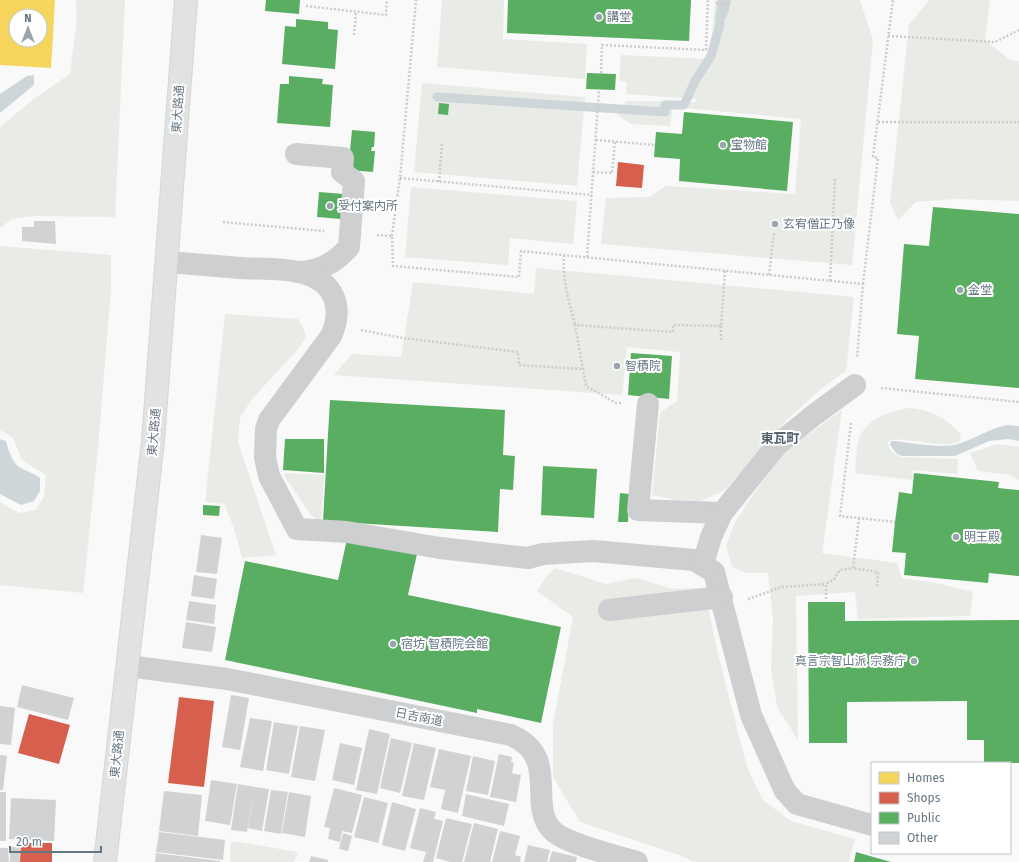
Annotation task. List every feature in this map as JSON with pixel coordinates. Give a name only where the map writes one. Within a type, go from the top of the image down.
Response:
[{"type":"main road","name":"東大路通","points":[[105,862],[153,441],[168,262],[186,0]]},
{"type":"street","points":[[168,262],[297,272],[313,271],[330,265],[349,248],[354,181],[342,172],[343,158],[296,154]]},
{"type":"street","points":[[297,272],[318,279],[326,285],[337,304],[336,326],[331,336],[269,420],[266,429],[264,458],[269,476],[297,529],[347,532],[440,548],[528,558],[544,554],[593,551],[694,560],[703,564],[714,572],[751,715],[785,791],[797,804],[871,824]]},
{"type":"street","points":[[703,564],[711,536],[722,513],[778,444],[855,385]]},
{"type":"street","points":[[648,404],[638,510],[722,513]]},
{"type":"street","points":[[608,610],[723,602]]},
{"type":"street","name":"日吉南道","points":[[128,666],[227,679],[511,736],[527,746],[538,762],[544,810],[548,825],[559,836],[587,855],[638,862]]},
{"type":"path","points":[[306,6],[386,15],[387,0]]},
{"type":"path","points":[[392,236],[400,178],[416,0]]},
{"type":"path","points":[[601,73],[602,45],[706,50],[708,0]]},
{"type":"path","points":[[893,0],[873,157],[878,158],[863,284],[855,385],[840,516],[895,522]]},
{"type":"path","points":[[716,3],[731,5]]},
{"type":"path","points":[[354,35],[356,12]]},
{"type":"path","points":[[888,36],[995,42],[1019,30]]},
{"type":"path","points":[[587,256],[599,90]]},
{"type":"path","points":[[878,122],[1019,122]]},
{"type":"path","points":[[596,140],[655,145]]},
{"type":"path","points":[[593,172],[612,173],[615,141]]},
{"type":"path","points":[[439,182],[442,143]]},
{"type":"path","points":[[400,178],[592,195]]},
{"type":"path","points":[[830,281],[835,178]]},
{"type":"path","points":[[769,275],[774,233]]},
{"type":"path","points":[[495,275],[519,277],[521,251],[587,256],[863,284]]},
{"type":"path","points":[[564,254],[563,265],[568,299],[575,324],[586,386],[616,403],[648,404]]},
{"type":"path","points":[[721,341],[725,271]]},
{"type":"path","points":[[575,324],[673,332],[673,325],[721,326]]},
{"type":"path","points":[[336,326],[402,338],[518,352],[519,365],[582,369]]},
{"type":"path","points":[[855,385],[1019,402]]},
{"type":"path","points":[[853,568],[859,518]]},
{"type":"path","points":[[723,602],[782,587],[826,584],[834,579],[840,570],[853,568],[878,572],[877,587]]},
{"type":"path","points":[[826,584],[826,600]]},
{"type":"shaded area","points":[[76,0],[125,0],[115,217],[34,216],[12,219],[0,228],[0,127],[35,98],[70,74],[77,19]]},
{"type":"shaded area","points":[[442,0],[504,0],[503,39],[587,44],[585,79],[437,67]]},
{"type":"shaded area","points":[[715,0],[860,0],[873,40],[852,265],[601,244],[606,198],[650,197],[665,186],[795,194],[801,119],[673,107],[670,126],[631,124],[617,115],[626,101],[696,102],[697,99],[626,94],[627,82],[619,81],[621,55],[710,59]]},
{"type":"shaded area","points":[[718,0],[731,0],[726,17],[720,24],[715,21]]},
{"type":"shaded area","points":[[929,0],[990,0],[985,40],[1010,60],[1019,61],[1019,201],[954,199],[916,202],[898,220],[890,203],[909,25]]},
{"type":"shaded area","points":[[34,75],[34,85],[0,113],[0,94],[27,76]]},
{"type":"shaded area","points":[[422,83],[585,97],[577,186],[414,172]]},
{"type":"shaded area","points":[[411,187],[577,201],[573,244],[510,238],[508,265],[405,257]]},
{"type":"shaded area","points":[[0,246],[111,255],[111,289],[98,448],[83,593],[0,585],[0,502],[19,513],[36,510],[44,496],[46,475],[22,460],[13,438],[0,430]]},
{"type":"shaded area","points":[[536,268],[854,297],[846,371],[822,388],[786,421],[724,491],[700,501],[675,500],[652,495],[660,413],[677,401],[680,352],[627,347],[622,395],[334,375],[352,354],[401,357],[413,282],[534,294]]},
{"type":"shaded area","points":[[225,314],[298,319],[304,329],[306,337],[298,349],[253,398],[240,417],[238,442],[276,555],[242,558],[234,528],[224,504],[205,502]]},
{"type":"shaded area","points":[[910,408],[926,411],[944,419],[961,435],[960,441],[953,444],[944,444],[902,439],[894,440],[888,442],[891,450],[901,457],[958,459],[957,474],[913,470],[912,480],[855,473],[856,454],[860,436],[869,424],[889,413]]},
{"type":"shaded area","points":[[842,410],[822,553],[897,563],[902,578],[936,583],[973,592],[970,616],[858,619],[855,592],[796,596],[798,740],[777,707],[771,668],[773,620],[768,573],[746,573],[732,567],[726,546],[735,522],[757,489],[788,449]]},
{"type":"shaded area","points":[[1001,426],[1019,426],[1019,441],[1008,439],[989,441],[955,456],[902,456],[897,454],[890,445],[891,441],[896,441],[928,445],[952,445],[965,442]]},
{"type":"shaded area","points":[[0,439],[6,441],[14,462],[19,467],[40,478],[40,491],[34,501],[21,505],[0,494]]},
{"type":"shaded area","points":[[997,444],[1019,447],[1019,480],[1010,475],[978,471],[970,453]]},
{"type":"shaded area","points":[[285,473],[324,475],[321,523],[311,515],[285,477]]},
{"type":"shaded area","points":[[555,568],[606,584],[636,578],[673,589],[704,588],[718,654],[747,767],[763,800],[791,821],[855,839],[849,862],[694,862],[682,856],[580,822],[553,777],[553,725],[573,617],[537,591],[546,577]]},
{"type":"shaded area","points":[[231,842],[298,852],[294,862],[230,862]]},
{"type":"building: Homes","points":[[0,0],[55,0],[51,68],[0,65]]},
{"type":"building: Shops","points":[[618,162],[644,165],[642,188],[616,186]]},
{"type":"building: Shops","points":[[179,697],[214,701],[204,787],[168,783]]},
{"type":"building: Shops","points":[[29,714],[70,725],[59,764],[18,753]]},
{"type":"building: Shops","points":[[21,843],[52,843],[52,862],[20,862]]},
{"type":"building: Public","points":[[266,0],[300,0],[299,14],[265,11]]},
{"type":"building: Public","name":"講堂","points":[[508,0],[691,0],[689,41],[507,33]]},
{"type":"building: Public","points":[[296,19],[328,22],[328,29],[338,30],[335,69],[282,64],[285,26],[296,27]]},
{"type":"building: Public","points":[[587,73],[616,74],[615,90],[586,89]]},
{"type":"building: Public","points":[[289,76],[323,79],[322,84],[333,85],[330,127],[277,123],[280,84],[289,84]]},
{"type":"building: Public","points":[[439,103],[449,104],[448,115],[438,114]]},
{"type":"building: Public","name":"宝物館","points":[[684,112],[793,122],[787,191],[679,181],[680,159],[654,157],[656,132],[682,134]]},
{"type":"building: Public","points":[[352,130],[375,132],[374,147],[372,147],[371,151],[375,151],[373,172],[348,170]]},
{"type":"building: Public","name":"受付案内所","points":[[319,192],[343,194],[341,219],[317,217]]},
{"type":"building: Public","name":"金堂","points":[[933,207],[1019,214],[1019,388],[915,379],[919,336],[897,334],[904,244],[929,246]]},
{"type":"building: Public","points":[[631,353],[672,356],[669,399],[628,395]]},
{"type":"building: Public","points":[[330,400],[505,410],[503,455],[515,456],[513,490],[500,489],[498,532],[323,521]]},
{"type":"building: Public","points":[[285,439],[324,439],[324,473],[283,470]]},
{"type":"building: Public","points":[[543,466],[597,469],[594,518],[541,515]]},
{"type":"building: Public","name":"明王殿","points":[[914,473],[999,482],[998,488],[1019,490],[1019,576],[989,573],[988,583],[904,575],[906,553],[892,552],[899,492],[912,494]]},
{"type":"building: Public","points":[[620,493],[629,494],[628,522],[618,522]]},
{"type":"building: Public","points":[[203,505],[220,506],[219,516],[203,515]]},
{"type":"building: Public","name":"宿坊 智積院会館","points":[[347,539],[417,554],[408,595],[561,627],[541,723],[477,709],[477,713],[225,660],[245,561],[338,580]]},
{"type":"building: Public","name":"真言宗智山派 宗務庁","points":[[808,602],[845,602],[845,621],[1019,620],[1019,763],[984,762],[984,740],[967,740],[967,701],[847,702],[847,743],[809,743]]},
{"type":"building: Public","points":[[856,852],[891,862],[854,862]]},
{"type":"building: Other","points":[[34,221],[55,221],[56,244],[22,241],[22,227],[34,227]]},
{"type":"building: Other","points":[[201,535],[222,538],[217,574],[196,572]]},
{"type":"building: Other","points":[[194,575],[217,579],[214,599],[191,596]]},
{"type":"building: Other","points":[[189,601],[216,605],[214,624],[186,620]]},
{"type":"building: Other","points":[[186,622],[216,627],[212,652],[182,648]]},
{"type":"building: Other","points":[[22,685],[74,698],[68,720],[17,707]]},
{"type":"building: Other","points":[[231,695],[249,698],[240,750],[222,747]]},
{"type":"building: Other","points":[[0,706],[15,708],[11,745],[0,744]]},
{"type":"building: Other","points":[[250,718],[272,721],[263,771],[240,767]]},
{"type":"building: Other","points":[[274,722],[298,726],[289,774],[266,770]]},
{"type":"building: Other","points":[[300,726],[325,730],[315,781],[291,777]]},
{"type":"building: Other","points":[[369,729],[390,734],[377,794],[356,790]]},
{"type":"building: Other","points":[[391,738],[412,743],[400,793],[380,788]]},
{"type":"building: Other","points":[[340,743],[362,748],[354,785],[332,780]]},
{"type":"building: Other","points":[[414,743],[436,748],[424,800],[402,796]]},
{"type":"building: Other","points":[[439,749],[471,756],[458,813],[441,809],[445,790],[430,787]]},
{"type":"building: Other","points":[[499,754],[512,757],[511,762],[514,763],[512,773],[521,775],[516,802],[490,797]]},
{"type":"building: Other","points":[[0,755],[7,756],[3,790],[0,790]]},
{"type":"building: Other","points":[[473,756],[495,761],[488,795],[466,791]]},
{"type":"building: Other","points":[[211,780],[237,784],[230,825],[205,821]]},
{"type":"building: Other","points":[[238,784],[255,787],[247,832],[231,830]]},
{"type":"building: Other","points":[[255,787],[269,789],[262,831],[248,828]]},
{"type":"building: Other","points":[[334,788],[362,795],[352,833],[342,831],[340,842],[328,839],[330,828],[324,827]]},
{"type":"building: Other","points":[[271,790],[288,792],[281,834],[264,831]]},
{"type":"building: Other","points":[[164,791],[202,795],[198,836],[159,831]]},
{"type":"building: Other","points":[[0,792],[6,792],[6,841],[0,841]]},
{"type":"building: Other","points":[[289,792],[311,796],[305,837],[282,833]]},
{"type":"building: Other","points":[[466,794],[509,804],[504,826],[462,816]]},
{"type":"building: Other","points":[[364,797],[388,803],[378,843],[354,837]]},
{"type":"building: Other","points":[[11,798],[56,800],[54,841],[9,839]]},
{"type":"building: Other","points":[[392,802],[416,809],[405,851],[382,845]]},
{"type":"building: Other","points":[[420,808],[436,812],[434,819],[443,821],[433,862],[423,862],[426,852],[410,848]]},
{"type":"building: Other","points":[[446,818],[472,824],[462,862],[450,862],[436,858]]},
{"type":"building: Other","points":[[474,823],[498,829],[490,862],[464,862]]},
{"type":"building: Other","points":[[500,831],[520,836],[515,855],[521,857],[520,862],[492,862]]},
{"type":"building: Other","points":[[159,832],[225,840],[223,860],[156,852]]},
{"type":"building: Other","points":[[343,833],[352,836],[348,851],[339,849]]},
{"type":"building: Other","points":[[528,845],[550,850],[547,862],[524,862]]},
{"type":"building: Other","points":[[10,847],[20,847],[20,862],[10,862]]},
{"type":"building: Other","points":[[0,848],[8,848],[9,862],[0,862]]},
{"type":"building: Other","points":[[552,851],[577,857],[576,862],[549,862]]},
{"type":"building: Other","points":[[156,853],[220,861],[220,862],[155,862]]},
{"type":"building: Other","points":[[311,856],[328,860],[328,862],[309,862]]},
{"type":"waterway","points":[[437,97],[665,112],[665,105],[684,105],[695,81],[711,56],[720,24]]},
{"type":"place","name":"講堂","points":[[599,17]]},
{"type":"place","name":"宝物館","points":[[723,145]]},
{"type":"place","name":"受付案内所","points":[[330,206]]},
{"type":"place","name":"玄宥僧正乃像","points":[[775,224]]},
{"type":"place","name":"金堂","points":[[960,290]]},
{"type":"place","name":"智積院","points":[[617,366]]},
{"type":"place","name":"明王殿","points":[[956,537]]},
{"type":"place","name":"宿坊 智積院会館","points":[[393,644]]},
{"type":"place","name":"真言宗智山派 宗務庁","points":[[914,661]]},
{"type":"district","name":"東瓦町","points":[[780,438]]}]
